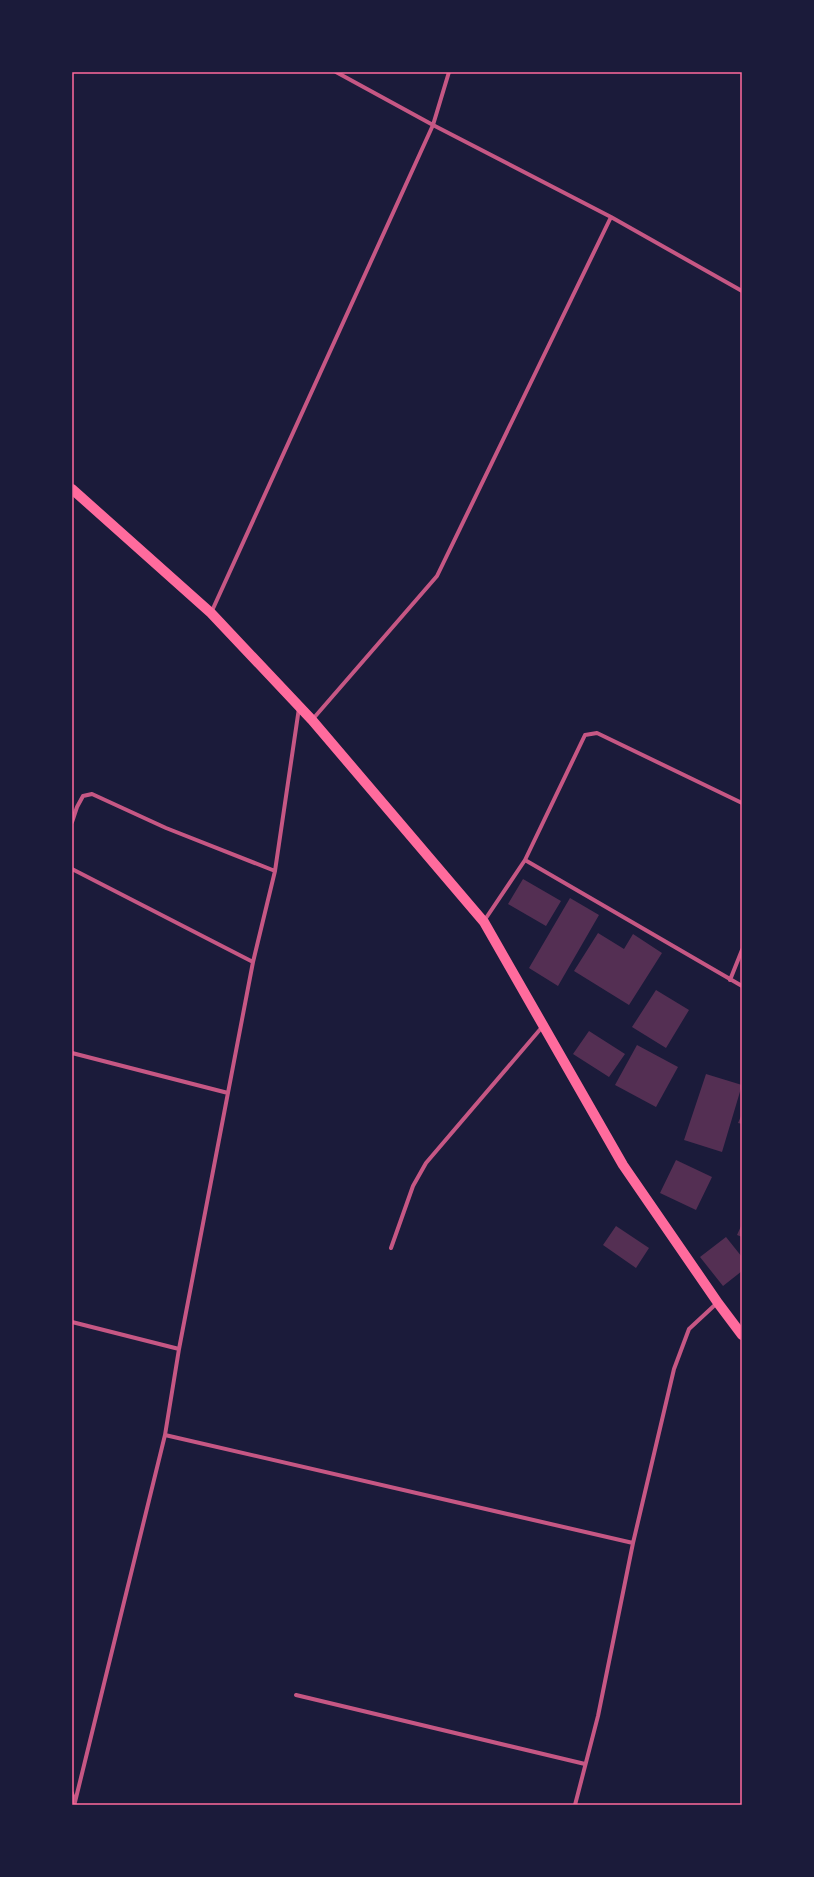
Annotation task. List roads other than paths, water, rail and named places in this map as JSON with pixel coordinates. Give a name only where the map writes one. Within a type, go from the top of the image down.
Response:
[{"type":"main road","points":[[72,489],[211,613],[299,708],[312,720],[484,922],[623,1165],[718,1303],[742,1335]]},
{"type":"street","points":[[336,72],[433,125],[611,217],[742,291]]},
{"type":"street","points":[[211,613],[433,125],[449,72]]},
{"type":"street","points":[[312,720],[438,576],[611,217]]},
{"type":"street","points":[[75,1804],[165,1435],[179,1348],[253,962],[275,871],[299,708]]},
{"type":"street","points":[[484,922],[526,860],[585,735],[597,733],[742,803]]},
{"type":"street","points":[[72,822],[77,807],[83,796],[92,794],[166,828],[275,871]]},
{"type":"street","points":[[526,860],[742,986]]},
{"type":"street","points":[[72,869],[253,962]]},
{"type":"street","points":[[730,980],[742,950]]},
{"type":"street","points":[[390,1248],[413,1186],[426,1163],[544,1026]]},
{"type":"street","points":[[72,1053],[228,1093]]},
{"type":"street","points":[[575,1805],[598,1716],[633,1543],[674,1369],[690,1329],[718,1303]]},
{"type":"street","points":[[72,1322],[179,1348]]},
{"type":"street","points":[[165,1435],[633,1543]]},
{"type":"street","points":[[296,1695],[585,1764]]},
{"type":"street","points":[[72,1793],[75,1804]]}]
